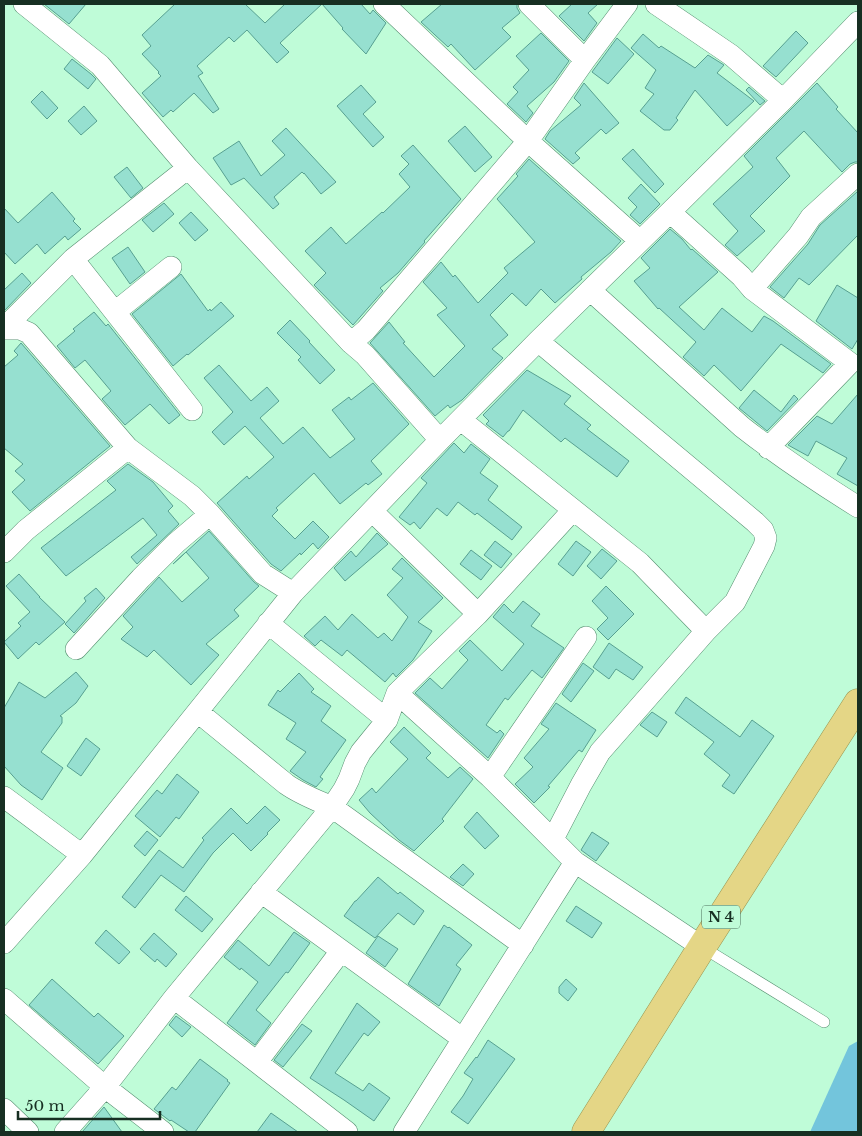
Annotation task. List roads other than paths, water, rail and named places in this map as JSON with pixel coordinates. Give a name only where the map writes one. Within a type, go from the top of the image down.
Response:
[{"type":"highway","name":"N 4","points":[[586,1132],[858,703]]},
{"type":"street","points":[[24,4],[100,65],[188,168],[351,343],[365,355],[440,440]]},
{"type":"street","points":[[384,4],[528,141],[640,242]]},
{"type":"street","points":[[529,4],[585,60]]},
{"type":"street","points":[[351,343],[366,330],[528,141],[627,4]]},
{"type":"street","points":[[656,4],[731,55],[783,100]]},
{"type":"street","points":[[4,943],[82,855],[293,593],[440,440],[783,100],[858,22]]},
{"type":"street","points":[[4,328],[73,259],[188,168]]},
{"type":"street","points":[[752,289],[798,236],[811,217],[858,174]]},
{"type":"street","points":[[670,212],[741,276],[752,289],[854,359],[768,448]]},
{"type":"street","points":[[73,259],[192,410]]},
{"type":"street","points":[[115,312],[171,267]]},
{"type":"street","points":[[590,290],[724,411],[768,448],[858,507]]},
{"type":"street","points":[[4,328],[20,329],[29,333],[128,448],[192,496],[264,574],[293,593]]},
{"type":"street","points":[[538,341],[755,522],[763,530],[766,538],[764,546],[731,606],[706,631],[600,752],[580,785],[553,839]]},
{"type":"street","points":[[460,420],[640,563],[706,631]]},
{"type":"street","points":[[4,552],[26,530],[128,448]]},
{"type":"street","points":[[64,1132],[105,1087],[174,998],[332,806],[344,789],[358,757],[388,720],[397,693],[478,614],[573,510]]},
{"type":"street","points":[[372,511],[478,614]]},
{"type":"street","points":[[76,649],[141,578],[210,514]]},
{"type":"street","points":[[268,623],[388,720]]},
{"type":"street","points":[[490,777],[586,637]]},
{"type":"street","points":[[397,693],[490,777],[575,862],[702,947]]},
{"type":"street","points":[[198,712],[286,784],[308,797],[332,806],[523,945]]},
{"type":"street","points":[[4,797],[82,855]]},
{"type":"street","points":[[404,1132],[575,862]]},
{"type":"street","points":[[261,892],[462,1039]]},
{"type":"street","points":[[257,1062],[341,951]]},
{"type":"street","points":[[174,998],[347,1132]]},
{"type":"street","points":[[4,999],[105,1087],[163,1132]]},
{"type":"street","points":[[4,1109],[28,1132]]},
{"type":"lane","points":[[702,947],[824,1022]]},
{"type":"water","points":[[858,1041],[858,1132],[810,1132],[849,1046]]}]
